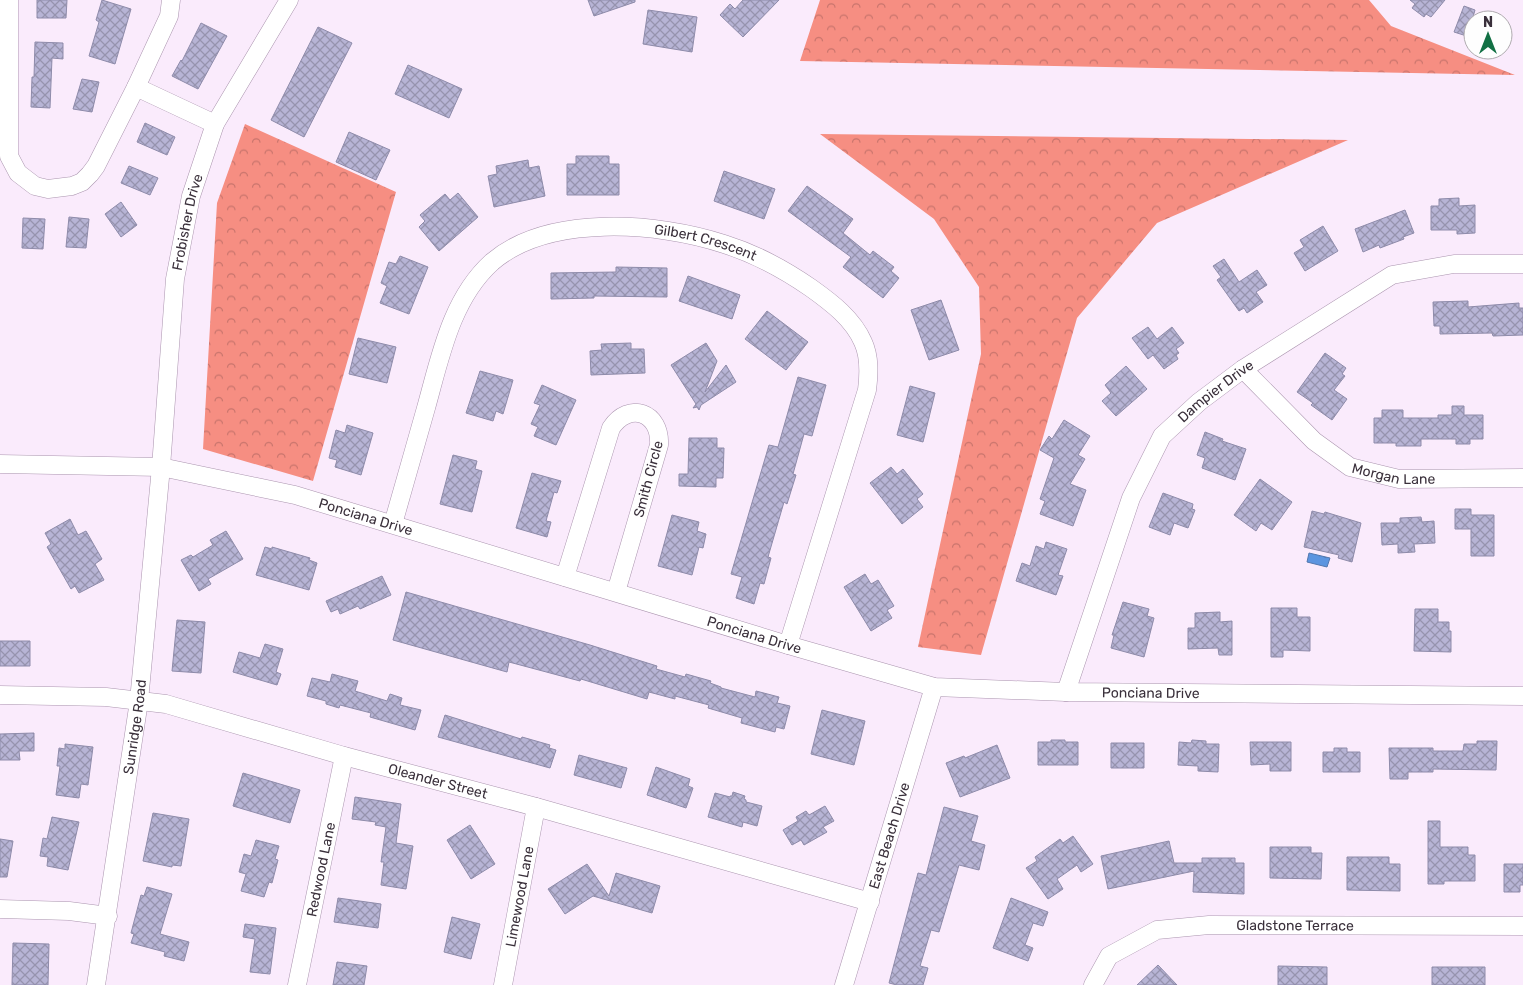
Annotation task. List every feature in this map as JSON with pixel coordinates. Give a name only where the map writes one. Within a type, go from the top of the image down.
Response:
[{"type":"street","points":[[9,0],[9,156],[18,172],[26,180],[35,186],[48,189],[72,186],[82,182],[96,166],[136,87],[168,16],[171,0]]},
{"type":"street","name":"Frobisher Drive","points":[[161,467],[175,279],[191,196],[215,124],[289,0]]},
{"type":"street","points":[[136,87],[215,124]]},
{"type":"street","name":"Gilbert Crescent","points":[[393,524],[453,318],[476,280],[506,251],[528,240],[549,234],[597,228],[658,229],[694,235],[725,244],[774,265],[797,278],[837,308],[855,327],[864,344],[869,364],[867,390],[788,645]]},
{"type":"street","name":"Dampier Drive","points":[[1066,692],[1131,498],[1162,436],[1199,402],[1243,369],[1392,275],[1454,264],[1523,264]]},
{"type":"street","name":"Morgan Lane","points":[[1243,369],[1314,441],[1350,467],[1399,478],[1523,478]]},
{"type":"street","name":"Smith Circle","points":[[565,577],[610,428],[623,415],[634,412],[642,414],[650,418],[656,425],[660,434],[659,445],[616,592]]},
{"type":"street","name":"Ponciana Drive","points":[[0,464],[161,467],[295,495],[788,645],[934,687],[1066,692],[1523,696]]},
{"type":"street","name":"Sunridge Road","points":[[96,985],[108,916],[139,701],[161,467]]},
{"type":"street","name":"East Beach Drive","points":[[844,985],[934,687]]},
{"type":"street","name":"Oleander Street","points":[[0,696],[106,697],[166,704],[344,756],[536,807],[870,902]]},
{"type":"street","name":"Redwood Lane","points":[[297,985],[344,756]]},
{"type":"street","name":"Limewood Lane","points":[[503,985],[536,807]]},
{"type":"street","points":[[0,909],[69,910],[108,916]]},
{"type":"street","name":"Gladstone Terrace","points":[[1093,985],[1109,956],[1157,930],[1209,925],[1523,926]]},
{"type":"green space","points":[[820,0],[1369,0],[1391,26],[1463,54],[1463,60],[1477,60],[1515,75],[800,61]]},
{"type":"green space","points":[[245,124],[396,192],[313,481],[203,449],[217,203]]},
{"type":"green space","points":[[820,134],[1348,140],[1157,223],[1077,318],[981,655],[918,647],[981,354],[979,287],[934,219]]},
{"type":"water","points":[[1309,553],[1330,558],[1327,567],[1307,562]]},
{"type":"building","points":[[37,0],[67,0],[66,18],[37,18]]},
{"type":"building","points":[[102,0],[131,9],[115,64],[89,56],[99,22],[96,20]]},
{"type":"building","points":[[588,0],[635,0],[635,2],[594,16]]},
{"type":"building","points":[[743,0],[779,0],[743,37],[720,15],[730,4],[735,9]]},
{"type":"building","points":[[1410,0],[1445,0],[1431,17],[1426,14],[1424,17],[1412,8],[1415,4]]},
{"type":"building","points":[[1464,6],[1475,10],[1463,10],[1463,35],[1454,32]]},
{"type":"building","points":[[648,10],[697,17],[692,52],[643,44]]},
{"type":"building","points":[[201,23],[227,36],[198,89],[172,76],[182,61]]},
{"type":"building","points":[[318,27],[352,43],[304,137],[271,120]]},
{"type":"building","points":[[35,42],[63,43],[63,59],[52,58],[50,108],[31,107]]},
{"type":"building","points":[[408,65],[462,89],[449,118],[395,94]]},
{"type":"building","points":[[82,79],[99,82],[92,112],[73,109]]},
{"type":"building","points":[[145,123],[175,137],[167,155],[137,142]]},
{"type":"building","points":[[349,132],[390,150],[376,180],[336,162]]},
{"type":"building","points":[[576,156],[609,156],[609,164],[619,164],[619,195],[567,195],[567,164],[576,164]]},
{"type":"building","points":[[528,160],[529,168],[539,166],[545,196],[494,207],[488,176],[497,174],[496,166]]},
{"type":"building","points":[[129,166],[158,178],[150,195],[121,183]]},
{"type":"building","points":[[724,171],[775,189],[764,219],[714,201]]},
{"type":"building","points":[[807,186],[853,219],[843,233],[870,255],[873,251],[894,267],[891,271],[899,278],[883,298],[843,267],[851,257],[788,211]]},
{"type":"building","points":[[458,193],[478,217],[439,251],[419,227],[425,221],[420,215],[445,194],[450,200]]},
{"type":"building","points":[[1459,198],[1459,206],[1475,205],[1475,233],[1457,234],[1457,230],[1431,230],[1431,206],[1439,206],[1439,199]]},
{"type":"building","points":[[121,202],[137,225],[121,237],[105,214]]},
{"type":"building","points":[[1405,210],[1414,233],[1380,248],[1379,245],[1363,252],[1355,229]]},
{"type":"building","points":[[69,217],[89,219],[86,248],[66,247]]},
{"type":"building","points":[[23,218],[45,219],[43,249],[22,248]]},
{"type":"building","points":[[1323,226],[1338,251],[1305,271],[1294,253],[1304,247],[1300,240]]},
{"type":"building","points":[[400,256],[428,267],[409,314],[380,303],[387,286],[381,283],[389,262],[396,264]]},
{"type":"building","points":[[1224,259],[1239,282],[1257,270],[1267,285],[1256,292],[1263,302],[1247,313],[1244,308],[1239,311],[1217,280],[1221,277],[1213,266]]},
{"type":"building","points":[[616,267],[667,268],[667,297],[594,296],[594,298],[551,299],[551,273],[616,272]]},
{"type":"building","points":[[688,276],[740,295],[732,319],[679,301]]},
{"type":"building","points":[[941,300],[959,350],[929,360],[911,310]]},
{"type":"building","points":[[1468,301],[1468,307],[1519,303],[1519,308],[1523,308],[1523,335],[1493,336],[1492,333],[1440,334],[1440,326],[1434,326],[1433,302]]},
{"type":"building","points":[[767,311],[808,342],[786,370],[745,339]]},
{"type":"building","points":[[1148,327],[1157,339],[1172,327],[1184,343],[1176,349],[1179,353],[1176,355],[1178,359],[1164,369],[1153,355],[1148,359],[1132,338]]},
{"type":"building","points":[[358,338],[396,347],[387,383],[349,374]]},
{"type":"building","points":[[631,343],[631,349],[644,349],[645,373],[591,375],[590,351],[602,350],[601,344]]},
{"type":"building","points":[[706,343],[717,361],[705,392],[726,365],[736,382],[701,405],[699,410],[697,407],[693,408],[696,404],[671,365]]},
{"type":"building","points":[[1325,353],[1346,368],[1342,374],[1345,376],[1334,390],[1347,399],[1332,420],[1297,392]]},
{"type":"building","points":[[1126,366],[1147,389],[1116,416],[1102,401],[1111,393],[1105,385]]},
{"type":"building","points":[[480,371],[513,380],[503,414],[496,411],[493,421],[466,413]]},
{"type":"building","points":[[798,377],[826,385],[812,436],[804,434],[793,474],[796,475],[787,504],[784,502],[768,557],[771,558],[764,584],[760,583],[754,604],[736,598],[742,577],[731,574],[769,445],[778,447]]},
{"type":"building","points":[[542,385],[576,400],[556,445],[534,436],[538,427],[531,424],[540,405],[534,403]]},
{"type":"building","points":[[910,386],[935,393],[923,442],[897,435]]},
{"type":"building","points":[[1452,406],[1464,406],[1464,415],[1483,415],[1483,439],[1470,439],[1470,444],[1456,444],[1456,439],[1421,439],[1421,446],[1396,446],[1396,443],[1374,443],[1374,418],[1382,418],[1382,410],[1403,410],[1403,418],[1438,418],[1438,415],[1452,415]]},
{"type":"building","points":[[1064,420],[1090,436],[1078,455],[1085,459],[1070,484],[1086,490],[1073,526],[1040,514],[1045,501],[1040,499],[1054,458],[1040,450],[1049,436],[1052,439]]},
{"type":"building","points":[[347,425],[373,433],[361,475],[335,467],[337,460],[329,458],[336,430],[345,433]]},
{"type":"building","points":[[1205,432],[1223,439],[1222,441],[1246,449],[1235,480],[1202,468],[1205,458],[1197,455]]},
{"type":"building","points":[[689,438],[717,438],[717,448],[724,448],[723,478],[716,478],[716,487],[679,486],[679,474],[688,474]]},
{"type":"building","points":[[453,455],[477,461],[475,469],[482,471],[472,512],[440,504]]},
{"type":"building","points":[[891,467],[897,474],[903,469],[923,494],[917,499],[923,507],[902,524],[870,483]]},
{"type":"building","points":[[532,473],[561,481],[557,493],[554,492],[546,521],[551,522],[547,537],[516,528]]},
{"type":"building","points":[[1260,479],[1292,502],[1272,530],[1261,523],[1256,531],[1234,515]]},
{"type":"building","points":[[1163,493],[1193,504],[1192,509],[1195,510],[1188,528],[1174,523],[1170,535],[1149,527]]},
{"type":"building","points":[[1455,509],[1471,509],[1471,515],[1494,515],[1494,556],[1471,556],[1471,529],[1455,529]]},
{"type":"building","points":[[1312,511],[1324,514],[1325,512],[1361,523],[1352,562],[1338,558],[1339,555],[1304,547]]},
{"type":"building","points":[[672,515],[699,522],[697,531],[706,534],[703,548],[699,547],[692,575],[658,566]]},
{"type":"building","points":[[1421,517],[1422,522],[1434,521],[1435,543],[1414,544],[1415,552],[1398,553],[1398,544],[1382,545],[1381,523],[1400,523],[1400,518]]},
{"type":"building","points":[[70,519],[78,535],[86,531],[102,559],[95,564],[104,580],[79,593],[75,586],[71,589],[47,547],[51,544],[45,533]]},
{"type":"building","points":[[226,531],[243,559],[208,579],[211,584],[199,591],[181,560],[191,555],[193,557],[213,545],[210,540]]},
{"type":"building","points":[[1046,542],[1067,549],[1058,575],[1063,576],[1056,595],[1016,581],[1022,563],[1030,566],[1036,546],[1044,549]]},
{"type":"building","points":[[265,547],[272,549],[272,547],[310,558],[309,560],[317,563],[309,590],[256,575]]},
{"type":"building","points":[[865,574],[871,584],[878,580],[894,606],[887,610],[892,618],[871,631],[844,587]]},
{"type":"building","points":[[382,576],[391,595],[360,609],[358,606],[340,614],[338,609],[331,612],[326,601]]},
{"type":"building","points":[[406,592],[590,645],[657,666],[656,669],[685,677],[686,674],[711,681],[710,683],[721,688],[755,697],[756,691],[779,697],[777,703],[790,706],[784,729],[776,727],[775,732],[741,723],[742,718],[708,708],[709,705],[675,696],[675,699],[649,692],[647,699],[581,679],[580,681],[509,662],[507,672],[393,640]]},
{"type":"building","points":[[1123,602],[1149,609],[1147,616],[1154,618],[1144,657],[1111,648],[1114,635],[1112,635]]},
{"type":"building","points":[[1271,608],[1297,608],[1297,617],[1310,617],[1310,651],[1283,650],[1283,657],[1271,657]]},
{"type":"building","points":[[1415,609],[1438,609],[1438,622],[1449,622],[1451,652],[1414,651]]},
{"type":"building","points":[[1220,612],[1220,622],[1232,621],[1232,655],[1219,655],[1218,648],[1188,649],[1188,628],[1195,628],[1195,613]]},
{"type":"building","points":[[177,620],[205,622],[201,673],[172,671]]},
{"type":"building","points":[[0,641],[30,641],[30,666],[0,666]]},
{"type":"building","points":[[265,644],[283,649],[276,672],[281,674],[277,685],[233,672],[239,652],[260,658]]},
{"type":"building","points":[[332,674],[358,681],[355,691],[387,701],[390,694],[402,698],[400,705],[421,710],[415,730],[370,717],[371,713],[340,705],[339,708],[326,704],[326,701],[307,696],[312,678],[330,682]]},
{"type":"building","points":[[822,710],[865,721],[854,765],[811,754]]},
{"type":"building","points":[[445,715],[521,739],[522,737],[550,745],[549,748],[556,750],[550,768],[438,737]]},
{"type":"building","points":[[34,733],[34,751],[19,751],[20,760],[0,760],[0,734]]},
{"type":"building","points":[[1051,740],[1078,742],[1078,765],[1038,765],[1038,742],[1051,742]]},
{"type":"building","points":[[1192,740],[1206,741],[1206,744],[1219,744],[1218,772],[1198,771],[1198,766],[1178,765],[1179,742],[1191,743]]},
{"type":"building","points":[[1477,741],[1497,741],[1496,770],[1433,769],[1433,772],[1408,772],[1408,779],[1390,779],[1389,748],[1433,748],[1433,751],[1463,751],[1464,744],[1477,744]]},
{"type":"building","points":[[1250,742],[1291,742],[1291,771],[1270,771],[1270,764],[1251,765]]},
{"type":"building","points":[[1111,743],[1144,743],[1144,768],[1111,768]]},
{"type":"building","points":[[65,744],[93,747],[88,785],[81,784],[79,798],[56,795],[60,766],[57,766],[59,748],[65,749]]},
{"type":"building","points":[[997,745],[1010,778],[960,797],[946,763],[964,756],[965,758]]},
{"type":"building","points":[[1334,748],[1347,748],[1347,752],[1360,752],[1360,772],[1323,772],[1323,752],[1334,752]]},
{"type":"building","points":[[579,755],[627,768],[621,788],[574,775]]},
{"type":"building","points":[[656,767],[690,779],[688,786],[693,788],[686,808],[647,795]]},
{"type":"building","points":[[243,773],[300,790],[290,823],[233,806]]},
{"type":"building","points":[[733,792],[745,796],[746,802],[762,806],[757,826],[743,822],[742,827],[708,817],[715,793],[730,797]]},
{"type":"building","points":[[355,797],[401,804],[396,843],[413,846],[406,889],[381,885],[384,862],[381,862],[386,827],[375,825],[376,822],[352,819]]},
{"type":"building","points":[[825,806],[834,821],[823,827],[827,832],[804,845],[801,840],[792,845],[783,830],[798,821],[796,817],[806,811],[809,815]]},
{"type":"building","points":[[944,807],[978,816],[971,841],[985,845],[979,870],[959,865],[939,932],[931,930],[920,966],[928,968],[923,985],[897,985],[889,983],[918,873],[926,875]]},
{"type":"building","points":[[153,813],[189,819],[181,866],[172,865],[172,867],[143,861]]},
{"type":"building","points":[[52,817],[79,822],[68,870],[47,866],[48,857],[40,856],[43,838],[47,839]]},
{"type":"building","points":[[1428,821],[1440,821],[1440,847],[1468,847],[1468,855],[1475,855],[1475,881],[1444,881],[1444,884],[1428,884]]},
{"type":"building","points":[[470,825],[495,864],[471,879],[447,840]]},
{"type":"building","points":[[1073,836],[1093,864],[1081,872],[1077,865],[1057,879],[1063,889],[1048,899],[1026,868],[1037,861],[1035,857],[1060,839],[1063,843]]},
{"type":"building","points":[[0,839],[13,841],[7,877],[0,877]]},
{"type":"building","points":[[256,840],[279,846],[275,859],[278,860],[272,883],[269,882],[264,897],[241,891],[246,874],[239,872],[244,854],[251,856]]},
{"type":"building","points":[[1169,841],[1174,863],[1202,863],[1202,858],[1235,858],[1235,863],[1244,863],[1244,894],[1193,892],[1194,871],[1108,889],[1101,856]]},
{"type":"building","points":[[1270,847],[1311,847],[1311,853],[1322,853],[1321,879],[1270,878]]},
{"type":"building","points":[[1347,857],[1389,857],[1389,864],[1400,864],[1400,891],[1347,890]]},
{"type":"building","points":[[587,864],[609,896],[616,873],[660,886],[652,913],[593,896],[565,914],[548,889]]},
{"type":"building","points":[[1504,864],[1523,864],[1523,885],[1520,885],[1520,892],[1504,892]]},
{"type":"building","points":[[147,887],[172,894],[160,934],[189,942],[184,961],[164,956],[165,952],[131,943],[134,934],[131,933],[141,895],[144,896]]},
{"type":"building","points":[[338,898],[381,904],[378,928],[334,922]]},
{"type":"building","points":[[1011,898],[1048,912],[1043,926],[1033,923],[1025,945],[1033,948],[1028,961],[993,948]]},
{"type":"building","points":[[452,917],[480,924],[471,959],[444,952]]},
{"type":"building","points":[[245,924],[276,928],[270,974],[250,972],[255,939],[243,937]]},
{"type":"building","points":[[13,943],[49,944],[48,985],[12,985]]},
{"type":"building","points":[[337,962],[367,966],[364,985],[333,985]]},
{"type":"building","points":[[1158,965],[1177,985],[1137,985]]},
{"type":"building","points":[[1278,966],[1327,967],[1327,985],[1278,985]]},
{"type":"building","points":[[1432,967],[1485,967],[1485,985],[1432,985]]}]
